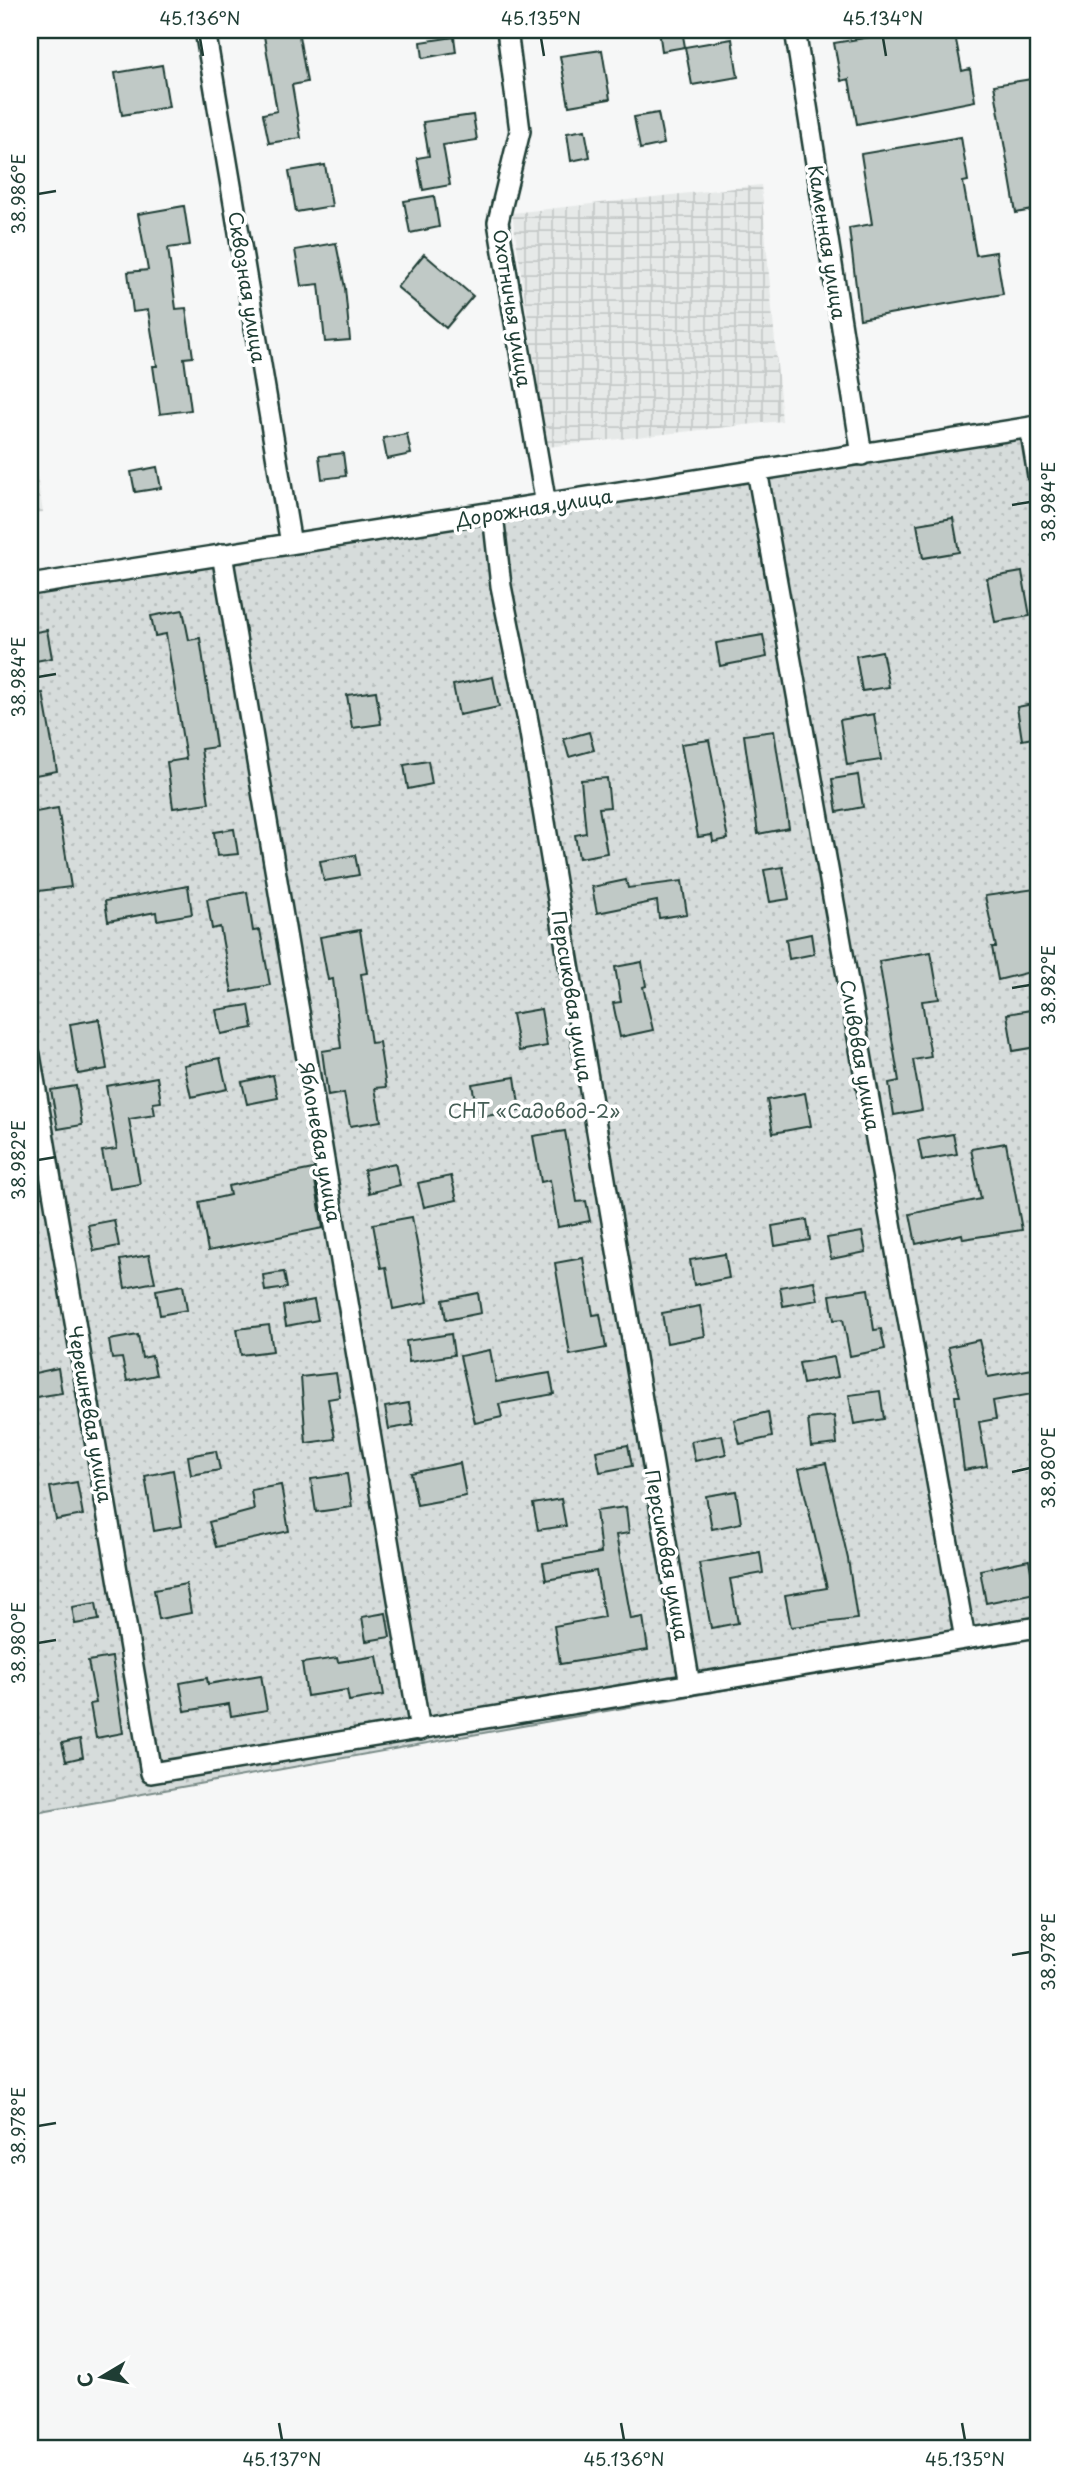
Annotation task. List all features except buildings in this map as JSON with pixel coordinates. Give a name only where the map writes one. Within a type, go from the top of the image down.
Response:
[{"type":"street","name":"Сквозная улица","points":[[205,30],[290,544]]},
{"type":"street","name":"Охотничья улица","points":[[507,30],[520,131],[498,222],[546,505]]},
{"type":"street","name":"Каменная улица","points":[[794,30],[862,455]]},
{"type":"street","name":"Дорожная улица","points":[[30,585],[493,514],[1034,426]]},
{"type":"street","points":[[1034,426],[1038,476]]},
{"type":"street","name":"Сливовая улица","points":[[757,470],[965,1639]]},
{"type":"street","name":"Персиковая улица","points":[[493,514],[501,586],[528,721],[690,1685]]},
{"type":"street","name":"Яблоневая улица","points":[[222,554],[420,1730]]},
{"type":"street","name":"Черешневая улица","points":[[30,1055],[151,1773],[420,1730]]},
{"type":"street","points":[[420,1730],[1038,1627]]},
{"type":"shaded area","points":[[761,185],[782,421],[547,447],[512,213]]},
{"type":"shaded area","points":[[30,435],[43,512],[30,515]]},
{"type":"green space","name":"СНТ «Садовод-2»","points":[[1038,426],[1038,1634],[30,1814],[30,585]]}]
